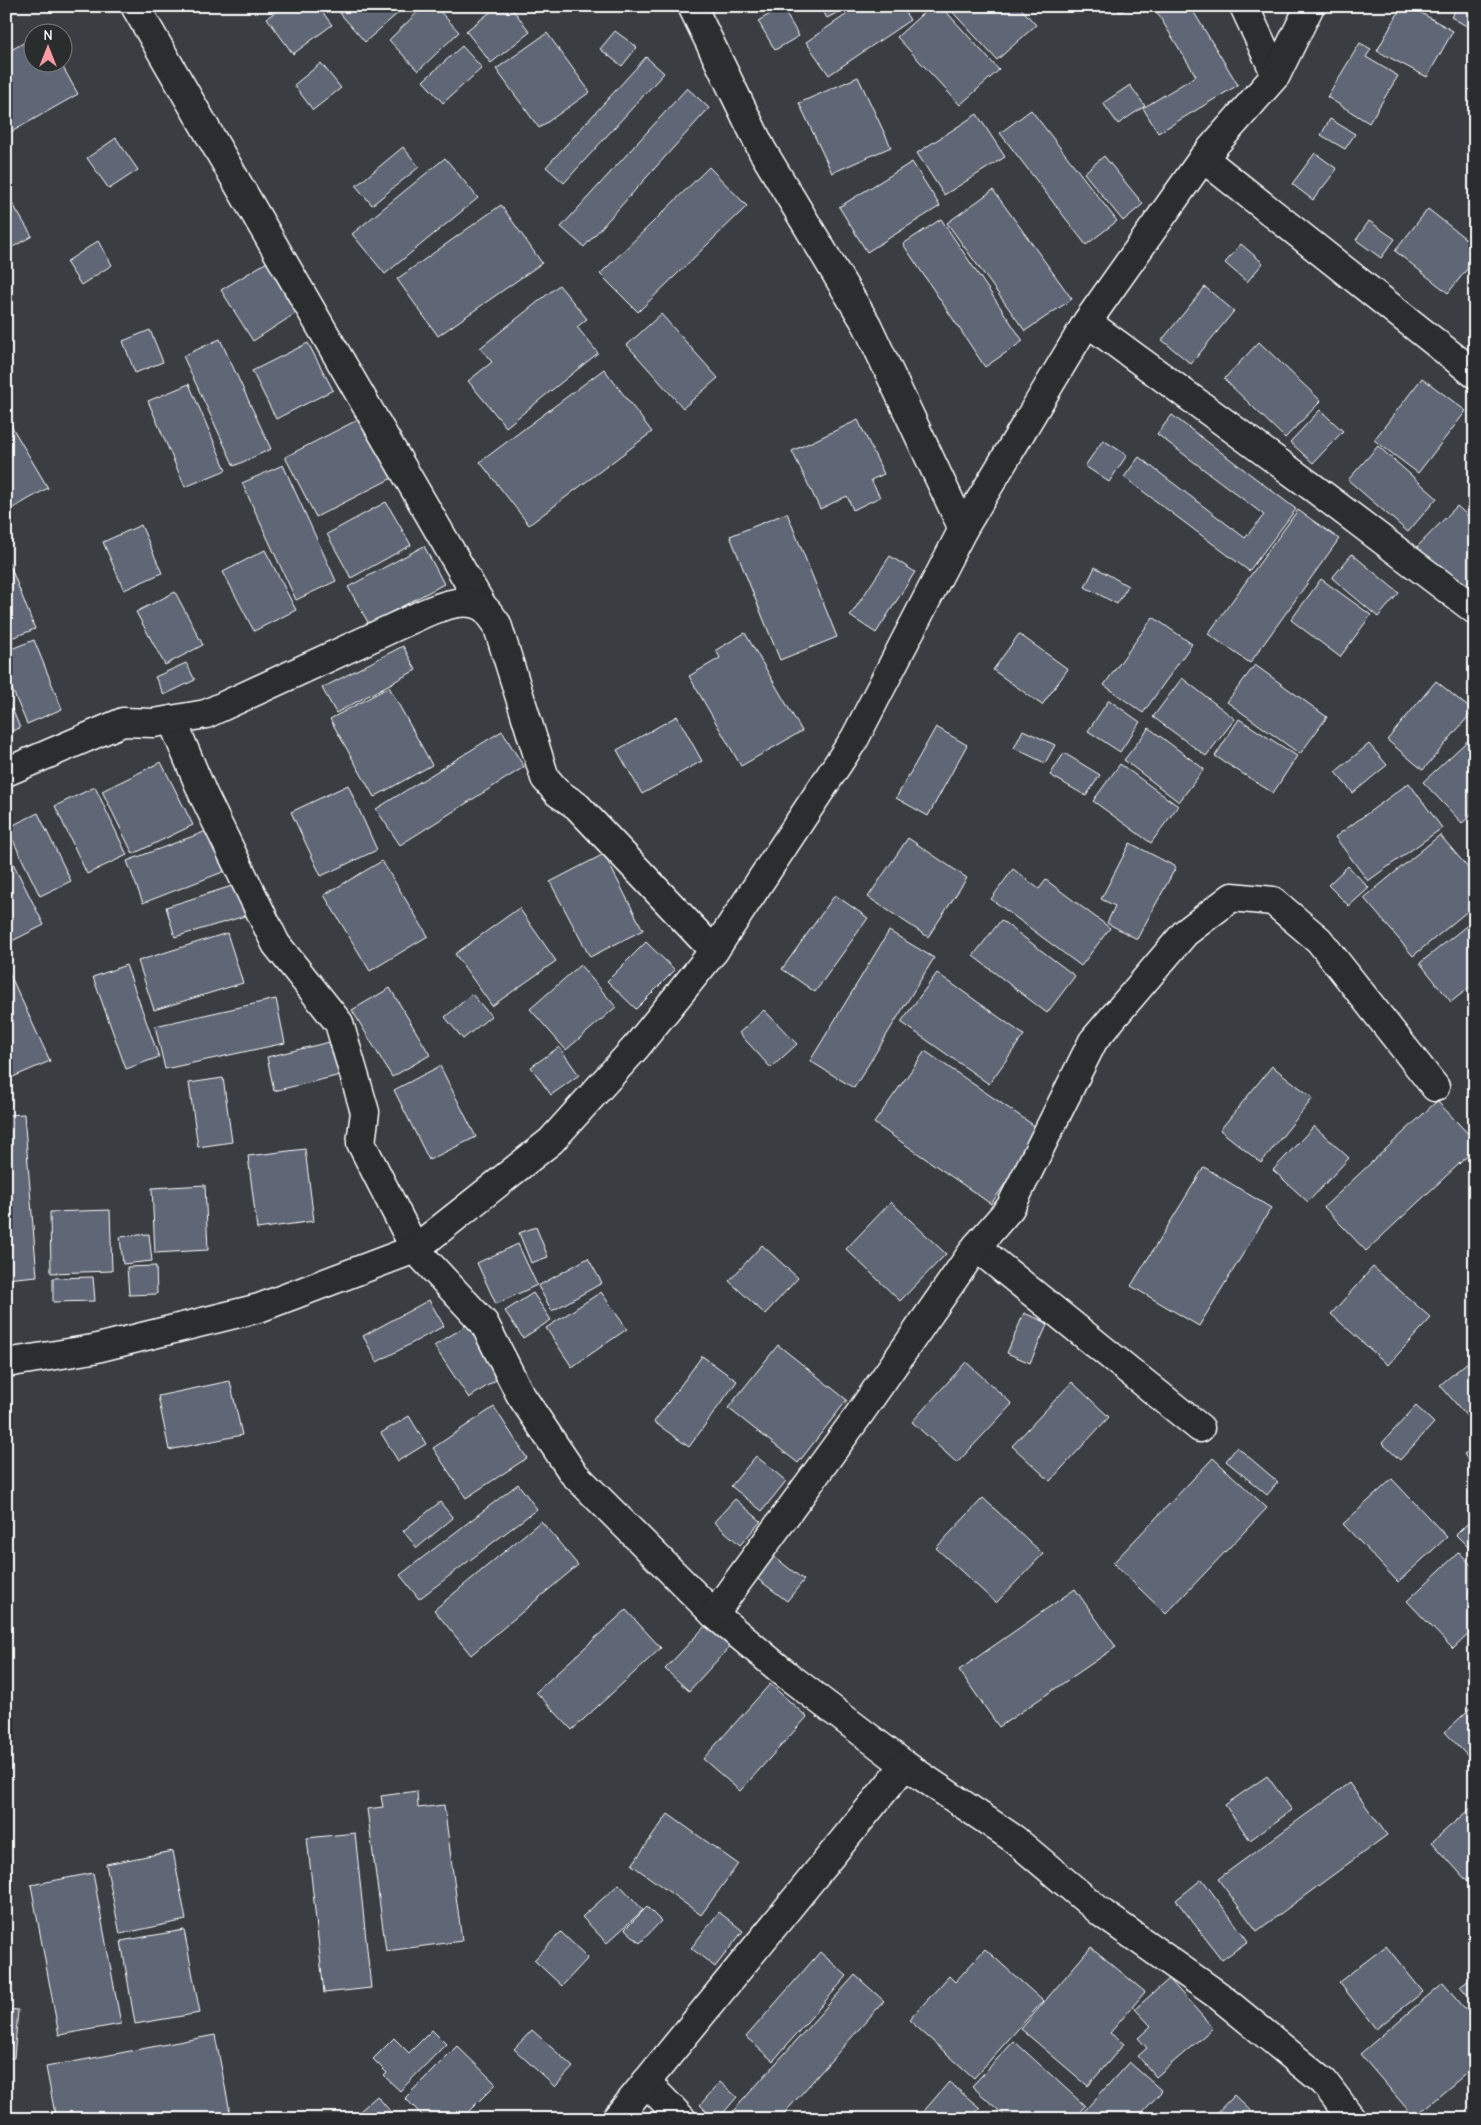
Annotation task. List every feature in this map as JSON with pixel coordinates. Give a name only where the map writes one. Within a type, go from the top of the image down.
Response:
[{"type":"street","points":[[135,6],[483,607],[497,624],[545,778],[558,793],[577,806],[714,951]]},
{"type":"street","points":[[692,6],[762,150],[868,325],[964,529]]},
{"type":"street","points":[[1244,6],[1276,75]]},
{"type":"street","points":[[6,1363],[93,1350],[259,1308],[415,1249],[552,1141],[636,1046],[714,951],[855,738],[964,529],[1087,322],[1203,158],[1276,75],[1310,6]]},
{"type":"street","points":[[1203,158],[1475,374]]},
{"type":"street","points":[[1087,322],[1315,489],[1475,610]]},
{"type":"street","points":[[6,772],[123,722],[154,723],[206,714],[446,605],[464,602],[483,607]]},
{"type":"street","points":[[172,720],[203,794],[276,944],[339,1023],[365,1112],[361,1144],[415,1249],[484,1323],[520,1394],[573,1473],[714,1614],[788,1676],[904,1765],[1014,1839],[1103,1914],[1219,1996],[1324,2082],[1352,2119]]},
{"type":"street","points":[[714,1614],[858,1416],[976,1247],[1010,1208],[1093,1041],[1185,933],[1232,897],[1273,901],[1319,940],[1435,1087]]},
{"type":"street","points":[[976,1247],[1200,1428]]},
{"type":"street","points":[[616,2119],[904,1765]]},
{"type":"street","points":[[646,2082],[682,2119]]},
{"type":"building","points":[[283,6],[318,6],[332,25],[293,54],[267,18]]},
{"type":"building","points":[[344,6],[406,6],[365,42],[338,11]]},
{"type":"building","points":[[424,6],[435,6],[459,32],[418,71],[389,40]]},
{"type":"building","points":[[498,6],[510,6],[530,32],[491,63],[466,31]]},
{"type":"building","points":[[820,6],[850,6],[827,18]]},
{"type":"building","points":[[859,6],[901,6],[910,20],[829,75],[806,42]]},
{"type":"building","points":[[931,6],[941,6],[999,70],[960,105],[897,37]]},
{"type":"building","points":[[947,6],[1019,6],[1036,25],[997,60]]},
{"type":"building","points":[[1116,6],[1130,6],[1120,12]]},
{"type":"building","points":[[1153,6],[1190,6],[1238,85],[1158,133],[1143,108],[1196,76]]},
{"type":"building","points":[[1402,6],[1409,6],[1453,31],[1427,77],[1377,51]]},
{"type":"building","points":[[1458,6],[1475,6],[1475,31],[1451,17]]},
{"type":"building","points":[[782,7],[799,36],[775,50],[758,21]]},
{"type":"building","points":[[615,31],[637,47],[622,66],[600,49]]},
{"type":"building","points":[[547,33],[590,92],[539,128],[496,69]]},
{"type":"building","points":[[1360,43],[1371,49],[1366,57],[1398,76],[1369,123],[1327,97]]},
{"type":"building","points":[[22,44],[22,72],[66,72],[78,94],[6,135],[6,53]]},
{"type":"building","points":[[462,46],[482,68],[443,103],[423,81]]},
{"type":"building","points":[[646,57],[664,73],[564,183],[546,167]]},
{"type":"building","points":[[321,63],[341,88],[313,110],[294,85]]},
{"type":"building","points":[[858,77],[891,147],[832,173],[799,103]]},
{"type":"building","points":[[1130,85],[1145,106],[1118,124],[1103,103]]},
{"type":"building","points":[[687,88],[709,108],[584,247],[561,227]]},
{"type":"building","points":[[1031,110],[1117,221],[1086,245],[1000,133]]},
{"type":"building","points":[[977,114],[1005,157],[944,195],[917,153]]},
{"type":"building","points":[[1475,116],[1475,127],[1470,122]]},
{"type":"building","points":[[1330,119],[1355,134],[1345,149],[1321,135]]},
{"type":"building","points":[[116,138],[138,170],[109,189],[87,158]]},
{"type":"building","points":[[403,147],[419,167],[372,205],[356,186]]},
{"type":"building","points":[[1315,153],[1337,169],[1313,200],[1292,184]]},
{"type":"building","points":[[1104,156],[1143,204],[1123,221],[1084,173]]},
{"type":"building","points":[[445,158],[478,198],[385,274],[352,234]]},
{"type":"building","points":[[912,162],[940,206],[867,252],[839,207]]},
{"type":"building","points":[[709,167],[747,206],[638,312],[600,274]]},
{"type":"building","points":[[993,190],[1072,299],[1025,331],[947,223]]},
{"type":"building","points":[[6,193],[32,236],[6,251]]},
{"type":"building","points":[[501,205],[542,263],[438,336],[397,279]]},
{"type":"building","points":[[1428,209],[1475,246],[1475,259],[1448,293],[1395,251]]},
{"type":"building","points":[[941,219],[1023,341],[985,367],[903,244]]},
{"type":"building","points":[[1369,221],[1395,239],[1381,258],[1356,240]]},
{"type":"building","points":[[98,241],[112,265],[81,285],[66,262]]},
{"type":"building","points":[[1241,244],[1263,263],[1247,282],[1225,263]]},
{"type":"building","points":[[272,259],[304,308],[253,341],[221,290]]},
{"type":"building","points":[[559,285],[587,319],[577,327],[598,353],[506,427],[468,381],[492,362],[480,348]]},
{"type":"building","points":[[1205,287],[1234,311],[1191,364],[1162,340]]},
{"type":"building","points":[[661,314],[718,378],[683,408],[627,345]]},
{"type":"building","points":[[150,330],[163,362],[135,373],[123,341]]},
{"type":"building","points":[[220,339],[271,449],[234,466],[183,356]]},
{"type":"building","points":[[1259,342],[1321,401],[1285,438],[1224,379]]},
{"type":"building","points":[[308,343],[333,390],[276,419],[252,371]]},
{"type":"building","points":[[604,369],[652,432],[529,525],[480,462]]},
{"type":"building","points":[[1422,378],[1466,411],[1418,473],[1374,440]]},
{"type":"building","points":[[189,384],[226,470],[185,487],[148,401]]},
{"type":"building","points":[[1320,410],[1343,431],[1313,463],[1290,442]]},
{"type":"building","points":[[1172,415],[1296,509],[1249,571],[1124,477],[1139,457],[1245,538],[1264,515],[1157,434]]},
{"type":"building","points":[[365,416],[396,476],[316,517],[285,457]]},
{"type":"building","points":[[6,417],[48,488],[6,512]]},
{"type":"building","points":[[858,420],[884,474],[871,480],[880,497],[853,510],[847,496],[820,509],[792,451]]},
{"type":"building","points":[[1103,440],[1127,455],[1109,482],[1085,466]]},
{"type":"building","points":[[1378,446],[1437,498],[1408,532],[1348,480]]},
{"type":"building","points":[[283,465],[336,581],[296,600],[242,483]]},
{"type":"building","points":[[386,502],[411,545],[351,578],[327,534]]},
{"type":"building","points":[[1457,506],[1475,522],[1475,605],[1414,550]]},
{"type":"building","points":[[1298,510],[1339,539],[1250,663],[1208,634]]},
{"type":"building","points":[[787,513],[837,637],[780,660],[730,536]]},
{"type":"building","points":[[141,525],[162,573],[124,590],[103,542]]},
{"type":"building","points":[[424,546],[444,584],[369,624],[348,587]]},
{"type":"building","points":[[265,550],[296,610],[254,631],[223,572]]},
{"type":"building","points":[[1352,554],[1399,593],[1378,617],[1332,578]]},
{"type":"building","points":[[6,555],[35,629],[6,640]]},
{"type":"building","points":[[890,556],[915,572],[876,633],[850,616]]},
{"type":"building","points":[[1095,567],[1128,586],[1117,604],[1085,587]]},
{"type":"building","points":[[1321,579],[1371,615],[1340,657],[1291,620]]},
{"type":"building","points":[[175,592],[203,645],[165,665],[136,612]]},
{"type":"building","points":[[1153,617],[1192,644],[1143,713],[1104,685]]},
{"type":"building","points":[[745,633],[802,731],[741,766],[689,676],[720,658],[716,650]]},
{"type":"building","points":[[1019,634],[1068,669],[1042,705],[993,670]]},
{"type":"building","points":[[34,640],[62,709],[27,724],[6,675],[6,651]]},
{"type":"building","points":[[403,646],[416,670],[336,713],[322,688]]},
{"type":"building","points":[[186,663],[195,680],[164,695],[155,677]]},
{"type":"building","points":[[1255,665],[1327,717],[1300,754],[1227,702]]},
{"type":"building","points":[[1182,678],[1235,719],[1206,756],[1153,717]]},
{"type":"building","points":[[1436,681],[1473,711],[1423,770],[1387,740]]},
{"type":"building","points":[[389,687],[432,765],[374,797],[330,719]]},
{"type":"building","points":[[6,694],[20,728],[6,733]]},
{"type":"building","points":[[1109,700],[1140,722],[1120,752],[1088,731]]},
{"type":"building","points":[[677,716],[702,761],[642,794],[617,750]]},
{"type":"building","points":[[1239,719],[1297,756],[1273,793],[1215,756]]},
{"type":"building","points":[[936,727],[967,745],[928,816],[896,798]]},
{"type":"building","points":[[1149,728],[1204,769],[1179,802],[1124,760]]},
{"type":"building","points":[[1023,730],[1055,745],[1045,763],[1014,748]]},
{"type":"building","points":[[502,731],[524,767],[400,845],[376,809]]},
{"type":"building","points":[[1475,734],[1475,812],[1462,823],[1423,782]]},
{"type":"building","points":[[1369,744],[1387,765],[1353,793],[1335,772]]},
{"type":"building","points":[[1064,753],[1100,775],[1086,796],[1050,775]]},
{"type":"building","points":[[161,762],[193,825],[133,854],[102,791]]},
{"type":"building","points":[[1120,764],[1178,806],[1151,843],[1093,801]]},
{"type":"building","points":[[1409,783],[1442,828],[1368,881],[1335,837]]},
{"type":"building","points":[[348,785],[377,850],[321,876],[291,812]]},
{"type":"building","points":[[95,787],[127,855],[87,874],[55,806]]},
{"type":"building","points":[[38,813],[71,881],[40,896],[7,828]]},
{"type":"building","points":[[212,829],[228,870],[143,903],[127,861]]},
{"type":"building","points":[[1440,835],[1475,876],[1475,905],[1413,956],[1364,898]]},
{"type":"building","points":[[908,838],[967,878],[928,937],[868,897]]},
{"type":"building","points":[[1130,843],[1176,867],[1137,939],[1107,923],[1115,906],[1101,899]]},
{"type":"building","points":[[6,849],[44,925],[6,944]]},
{"type":"building","points":[[604,854],[643,930],[590,957],[550,882]]},
{"type":"building","points":[[382,861],[428,936],[370,971],[324,895]]},
{"type":"building","points":[[1348,866],[1369,888],[1349,906],[1328,885]]},
{"type":"building","points":[[1013,869],[1039,889],[1046,880],[1110,928],[1081,966],[991,899]]},
{"type":"building","points":[[235,885],[245,916],[175,937],[166,907]]},
{"type":"building","points":[[835,895],[868,918],[815,992],[782,969]]},
{"type":"building","points":[[519,908],[556,961],[492,1006],[455,954]]},
{"type":"building","points":[[1475,919],[1475,983],[1451,1002],[1420,963]]},
{"type":"building","points":[[1001,920],[1075,976],[1047,1013],[973,956]]},
{"type":"building","points":[[889,931],[934,958],[854,1088],[810,1061]]},
{"type":"building","points":[[227,933],[243,983],[154,1010],[138,961]]},
{"type":"building","points":[[646,942],[675,970],[636,1009],[607,981]]},
{"type":"building","points":[[126,965],[159,1057],[126,1069],[93,977]]},
{"type":"building","points":[[580,965],[616,1007],[566,1050],[530,1009]]},
{"type":"building","points":[[6,966],[50,1061],[6,1080]]},
{"type":"building","points":[[937,973],[1024,1035],[989,1084],[901,1022]]},
{"type":"building","points":[[390,988],[430,1055],[392,1077],[352,1010]]},
{"type":"building","points":[[472,994],[491,1016],[463,1039],[445,1017]]},
{"type":"building","points":[[276,999],[285,1043],[165,1069],[155,1026]]},
{"type":"building","points":[[764,1010],[797,1044],[771,1068],[739,1033]]},
{"type":"building","points":[[338,1040],[345,1074],[274,1091],[267,1057]]},
{"type":"building","points":[[559,1047],[579,1075],[551,1095],[531,1067]]},
{"type":"building","points":[[925,1051],[1042,1131],[991,1204],[874,1123]]},
{"type":"building","points":[[440,1066],[476,1137],[429,1160],[394,1090]]},
{"type":"building","points":[[1272,1066],[1313,1098],[1261,1163],[1220,1130]]},
{"type":"building","points":[[223,1078],[232,1142],[198,1147],[189,1083]]},
{"type":"building","points":[[1437,1101],[1475,1141],[1475,1149],[1366,1251],[1324,1207]]},
{"type":"building","points":[[24,1114],[37,1276],[6,1279],[6,1115]]},
{"type":"building","points":[[1314,1126],[1349,1158],[1308,1202],[1273,1170]]},
{"type":"building","points":[[305,1149],[314,1221],[257,1229],[248,1156]]},
{"type":"building","points":[[1204,1167],[1271,1208],[1199,1326],[1131,1286]]},
{"type":"building","points":[[205,1185],[208,1250],[155,1253],[152,1188]]},
{"type":"building","points":[[891,1202],[946,1254],[900,1301],[846,1249]]},
{"type":"building","points":[[110,1210],[112,1271],[51,1273],[50,1212]]},
{"type":"building","points":[[536,1227],[548,1257],[531,1263],[519,1233]]},
{"type":"building","points":[[149,1234],[152,1261],[123,1264],[120,1237]]},
{"type":"building","points":[[518,1244],[537,1285],[496,1304],[477,1263]]},
{"type":"building","points":[[762,1245],[798,1278],[765,1314],[729,1281]]},
{"type":"building","points":[[588,1258],[602,1283],[552,1311],[538,1286]]},
{"type":"building","points":[[156,1266],[157,1294],[129,1295],[127,1267]]},
{"type":"building","points":[[1373,1267],[1431,1318],[1388,1365],[1331,1314]]},
{"type":"building","points":[[93,1277],[95,1301],[53,1302],[53,1278]]},
{"type":"building","points":[[601,1292],[627,1329],[572,1367],[546,1328]]},
{"type":"building","points":[[533,1293],[551,1320],[523,1338],[505,1311]]},
{"type":"building","points":[[429,1300],[444,1326],[377,1362],[363,1336]]},
{"type":"building","points":[[1024,1313],[1048,1323],[1030,1363],[1007,1353]]},
{"type":"building","points":[[467,1325],[502,1376],[469,1398],[434,1346]]},
{"type":"building","points":[[778,1345],[847,1400],[798,1463],[728,1408]]},
{"type":"building","points":[[702,1356],[737,1381],[689,1447],[654,1422]]},
{"type":"building","points":[[1475,1356],[1475,1426],[1440,1385]]},
{"type":"building","points":[[966,1362],[1012,1404],[957,1463],[912,1422]]},
{"type":"building","points":[[230,1381],[242,1435],[169,1450],[158,1396]]},
{"type":"building","points":[[1072,1382],[1109,1417],[1050,1481],[1012,1446]]},
{"type":"building","points":[[1416,1406],[1434,1423],[1400,1460],[1382,1443]]},
{"type":"building","points":[[494,1407],[527,1458],[466,1498],[433,1448]]},
{"type":"building","points":[[409,1416],[426,1444],[398,1461],[381,1433]]},
{"type":"building","points":[[1237,1447],[1278,1482],[1267,1495],[1226,1461]]},
{"type":"building","points":[[1475,1447],[1475,1471],[1464,1454]]},
{"type":"building","points":[[756,1456],[786,1481],[762,1511],[731,1486]]},
{"type":"building","points":[[1213,1458],[1267,1508],[1166,1614],[1113,1563]]},
{"type":"building","points":[[1392,1479],[1447,1537],[1398,1582],[1343,1524]]},
{"type":"building","points":[[518,1484],[537,1509],[419,1599],[400,1575]]},
{"type":"building","points":[[983,1498],[1043,1554],[996,1603],[936,1548]]},
{"type":"building","points":[[735,1499],[761,1521],[740,1545],[714,1522]]},
{"type":"building","points":[[440,1502],[453,1518],[417,1548],[403,1531]]},
{"type":"building","points":[[1475,1516],[1475,1554],[1456,1535]]},
{"type":"building","points":[[541,1521],[578,1565],[471,1655],[434,1610]]},
{"type":"building","points":[[768,1552],[804,1580],[787,1601],[751,1574]]},
{"type":"building","points":[[1459,1552],[1475,1569],[1475,1628],[1453,1649],[1407,1601]]},
{"type":"building","points":[[1075,1589],[1116,1647],[999,1727],[959,1670]]},
{"type":"building","points":[[626,1610],[661,1648],[572,1730],[536,1692]]},
{"type":"building","points":[[709,1622],[733,1643],[689,1691],[665,1669]]},
{"type":"building","points":[[770,1684],[807,1717],[740,1791],[703,1759]]},
{"type":"building","points":[[1475,1704],[1475,1764],[1445,1732]]},
{"type":"building","points":[[1267,1776],[1292,1810],[1250,1840],[1225,1805]]},
{"type":"building","points":[[1349,1783],[1387,1835],[1257,1931],[1218,1879]]},
{"type":"building","points":[[417,1791],[418,1808],[444,1805],[462,1941],[386,1951],[367,1809],[383,1807],[381,1796]]},
{"type":"building","points":[[1475,1804],[1475,1890],[1432,1842]]},
{"type":"building","points":[[668,1814],[738,1864],[701,1915],[632,1865]]},
{"type":"building","points":[[355,1833],[371,1988],[324,1993],[307,1838]]},
{"type":"building","points":[[173,1851],[186,1920],[120,1934],[106,1864]]},
{"type":"building","points":[[93,1873],[121,2024],[59,2035],[31,1885]]},
{"type":"building","points":[[1202,1879],[1248,1941],[1222,1960],[1176,1900]]},
{"type":"building","points":[[619,1884],[643,1910],[607,1943],[582,1917]]},
{"type":"building","points":[[647,1907],[661,1921],[640,1943],[625,1929]]},
{"type":"building","points":[[719,1912],[743,1931],[715,1967],[691,1948]]},
{"type":"building","points":[[184,1930],[200,2013],[135,2024],[121,1941]]},
{"type":"building","points":[[561,1932],[588,1958],[562,1986],[534,1960]]},
{"type":"building","points":[[1386,1946],[1423,1992],[1376,2029],[1339,1982]]},
{"type":"building","points":[[1091,1947],[1145,1992],[1110,2033],[1124,2044],[1088,2086],[1021,2029]]},
{"type":"building","points":[[985,1949],[1043,2001],[974,2078],[909,2020],[949,1976],[955,1982]]},
{"type":"building","points":[[820,1952],[847,1976],[773,2061],[746,2037]]},
{"type":"building","points":[[1475,1974],[1475,2004],[1460,1986]]},
{"type":"building","points":[[855,1975],[884,2001],[779,2119],[726,2119]]},
{"type":"building","points":[[1169,1979],[1213,2028],[1156,2077],[1138,2056],[1147,2048],[1138,2038],[1151,2026],[1135,2009]]},
{"type":"building","points":[[1443,1983],[1475,2020],[1475,2066],[1414,2117],[1360,2054]]},
{"type":"building","points":[[6,2009],[18,2010],[14,2058],[6,2058]]},
{"type":"building","points":[[432,2030],[446,2044],[400,2091],[384,2076],[387,2073],[373,2059],[394,2038],[409,2053]]},
{"type":"building","points":[[532,2030],[573,2067],[555,2087],[514,2049]]},
{"type":"building","points":[[215,2035],[230,2112],[196,2119],[56,2119],[46,2067]]},
{"type":"building","points":[[1014,2041],[1085,2106],[1073,2119],[1008,2119],[972,2086]]},
{"type":"building","points":[[457,2046],[496,2084],[461,2119],[426,2119],[405,2098]]},
{"type":"building","points":[[1129,2062],[1162,2091],[1136,2119],[1077,2119]]},
{"type":"building","points":[[720,2082],[737,2097],[718,2119],[715,2119],[700,2105]]},
{"type":"building","points":[[949,2082],[980,2108],[970,2119],[917,2119]]},
{"type":"building","points":[[1234,2095],[1259,2119],[1211,2119]]},
{"type":"building","points":[[377,2096],[397,2119],[351,2119]]},
{"type":"building","points":[[984,2112],[992,2119],[977,2119]]}]
